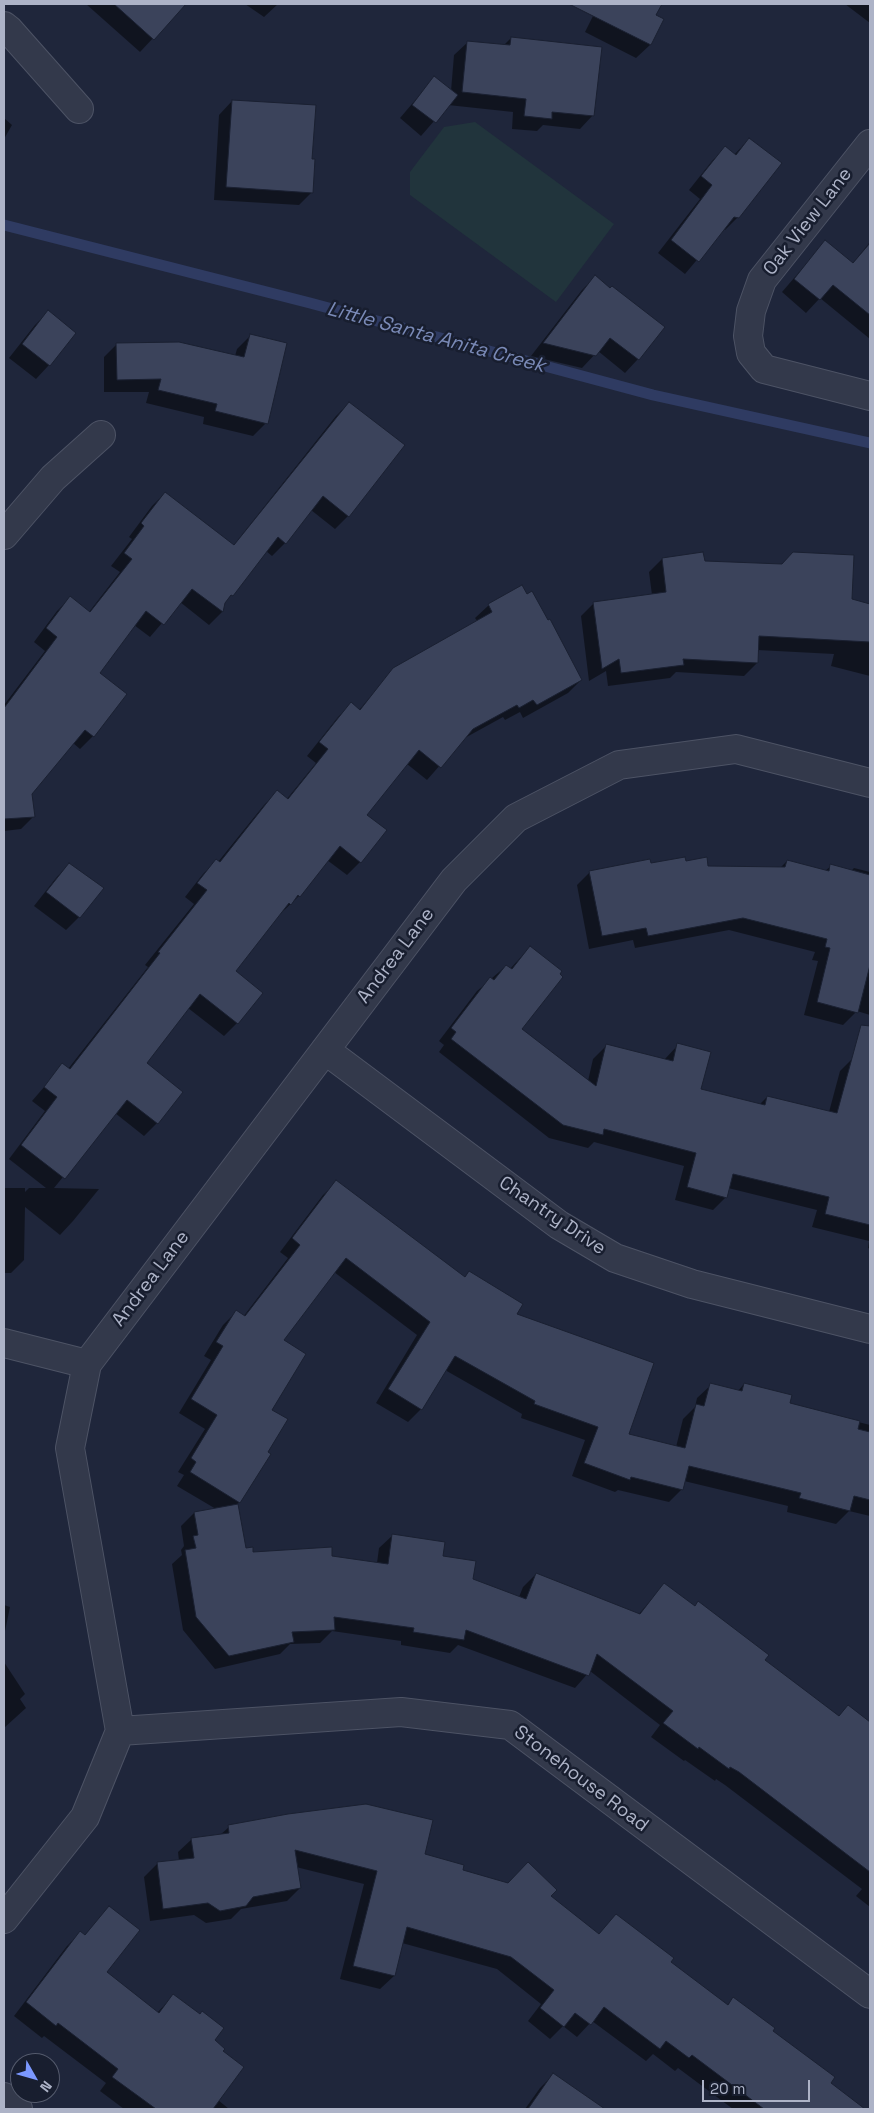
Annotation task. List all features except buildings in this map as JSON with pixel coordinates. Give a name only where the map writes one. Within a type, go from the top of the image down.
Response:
[{"type":"street","points":[[4,26],[79,109]]},
{"type":"street","name":"Oak View Lane","points":[[870,144],[762,280],[752,311],[748,336],[751,353],[764,369],[870,396]]},
{"type":"street","points":[[4,535],[54,478],[101,436]]},
{"type":"street","name":"Andrea Lane","points":[[120,1731],[70,1448],[87,1364],[454,880],[516,818],[619,765],[736,749],[870,783]]},
{"type":"street","name":"Chantry Drive","points":[[325,1050],[559,1225],[615,1258],[692,1284],[870,1329]]},
{"type":"street","points":[[4,1343],[87,1364]]},
{"type":"street","name":"Stonehouse Road","points":[[120,1731],[401,1712],[510,1725],[870,1994]]},
{"type":"street","points":[[4,1919],[85,1817],[120,1731]]},
{"type":"street","points":[[4,2097],[18,2109]]},
{"type":"shaded area","points":[[475,122],[614,224],[556,302],[410,195],[410,172],[444,127]]},
{"type":"waterway","name":"Little Santa Anita Creek","points":[[4,225],[310,303],[653,395],[870,443]]}]
